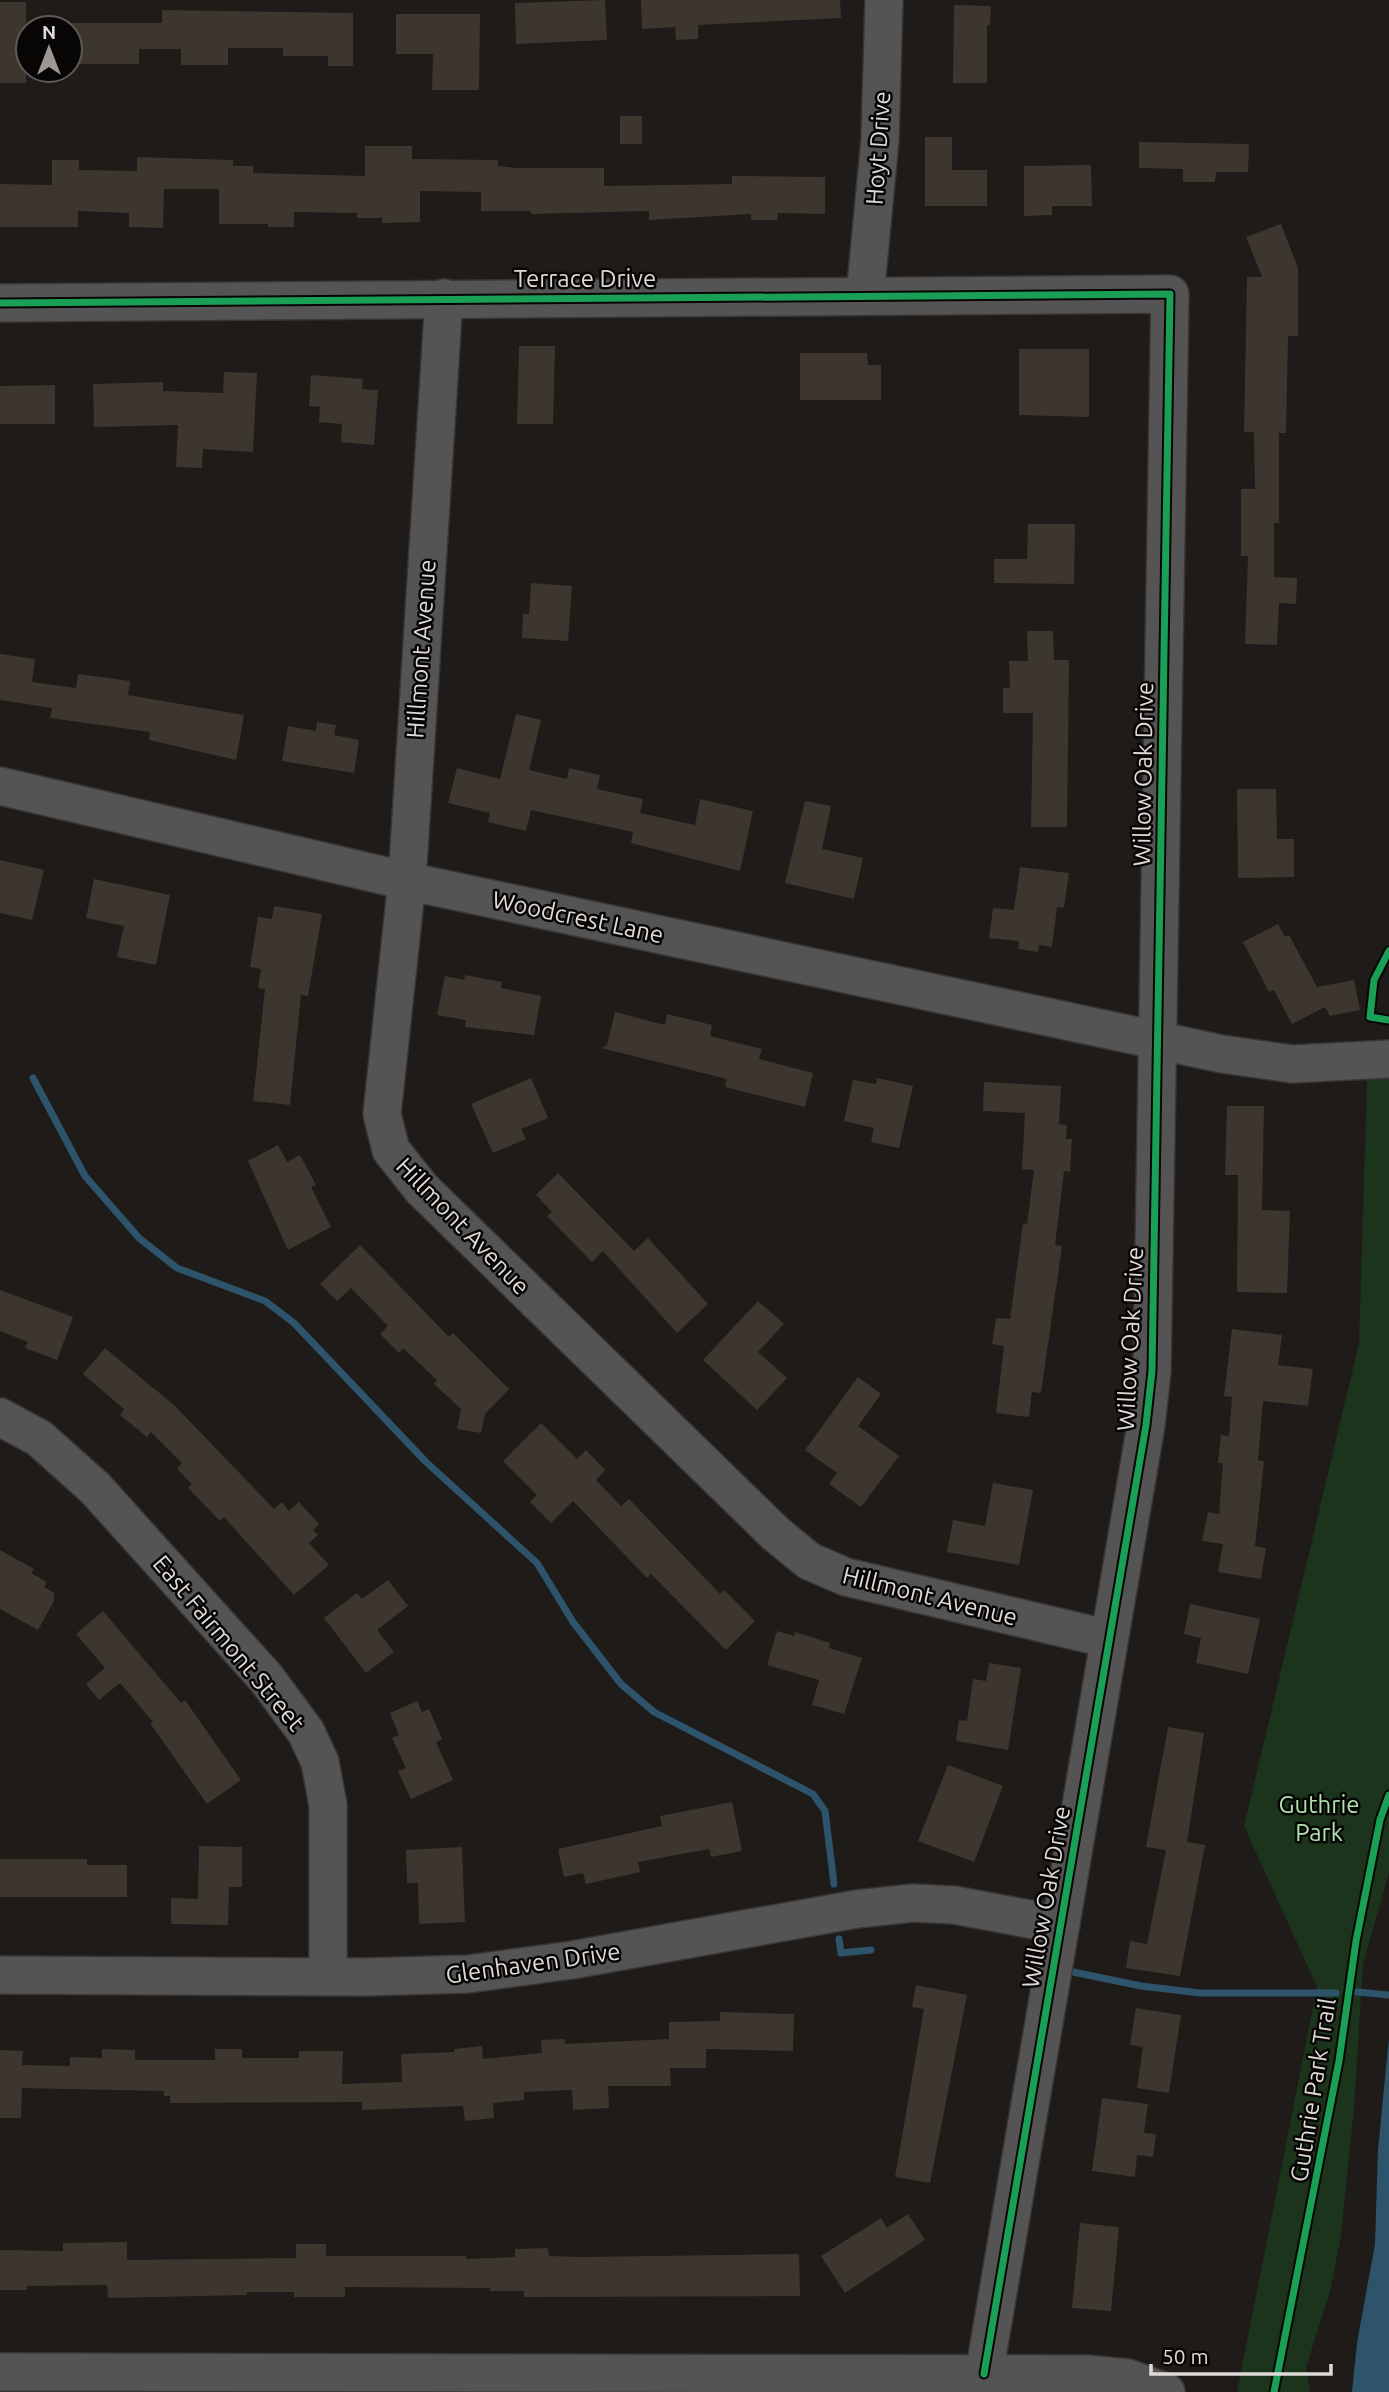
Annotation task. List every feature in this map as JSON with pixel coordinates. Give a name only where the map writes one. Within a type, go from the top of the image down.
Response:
[{"type":"street","name":"Hoyt Drive","points":[[865,296],[880,130],[884,0]]},
{"type":"street","name":"Terrace Drive","points":[[0,303],[1170,294]]},
{"type":"street","name":"Willow Oak Drive","points":[[984,2374],[1146,1425],[1152,1371],[1170,294]]},
{"type":"street","name":"Hillmont Avenue","points":[[444,298],[407,881],[382,1114],[391,1150],[410,1177],[776,1534],[809,1561],[833,1573],[873,1585],[1109,1639]]},
{"type":"street","name":"Woodcrest Lane","points":[[0,786],[407,881],[1158,1041],[1268,1062],[1350,1063],[1389,1059]]},
{"type":"street","name":"East Fairmont Street","points":[[0,1417],[39,1438],[95,1488],[273,1686],[306,1732],[320,1762],[328,1805],[328,1977]]},
{"type":"street","name":"Glenhaven Drive","points":[[0,1975],[443,1976],[520,1968],[899,1904],[954,1905],[1061,1925]]},
{"type":"street","points":[[0,2372],[1118,2376],[1166,2392]]},
{"type":"green space","name":"Guthrie Park","points":[[1389,1078],[1389,1873],[1363,1964],[1354,2108],[1341,2236],[1330,2292],[1306,2367],[1310,2392],[1237,2392],[1317,1987],[1244,1826],[1359,1343],[1367,1080]]},
{"type":"water","points":[[1389,2038],[1389,2392],[1352,2392],[1357,2343],[1375,2244],[1378,2149]]},
{"type":"building","points":[[605,0],[607,40],[516,44],[515,3]]},
{"type":"building","points":[[641,0],[840,0],[841,18],[698,25],[698,39],[676,40],[675,27],[642,29]]},
{"type":"building","points":[[0,2],[26,2],[26,14],[14,14],[14,83],[0,83]]},
{"type":"building","points":[[954,5],[991,6],[990,25],[987,25],[987,83],[953,83]]},
{"type":"building","points":[[162,10],[353,13],[353,66],[328,66],[328,56],[283,56],[283,48],[228,48],[228,65],[181,65],[181,49],[139,49],[139,64],[84,64],[84,23],[162,23]]},
{"type":"building","points":[[396,14],[480,14],[479,90],[432,90],[433,54],[396,54]]},
{"type":"building","points":[[620,116],[642,116],[642,144],[620,144]]},
{"type":"building","points":[[925,137],[952,137],[952,170],[987,170],[987,206],[925,206]]},
{"type":"building","points":[[1139,142],[1249,144],[1248,172],[1216,172],[1215,182],[1183,182],[1183,169],[1139,168]]},
{"type":"building","points":[[365,146],[412,146],[412,159],[498,160],[498,166],[516,168],[604,168],[604,186],[732,184],[732,176],[825,177],[825,214],[778,213],[777,220],[751,220],[751,214],[649,220],[649,211],[531,214],[531,211],[481,211],[481,192],[420,191],[420,222],[382,223],[382,218],[357,218],[357,213],[294,212],[294,227],[268,227],[268,224],[219,224],[219,189],[164,189],[163,228],[129,227],[129,213],[78,211],[78,227],[0,227],[0,184],[52,185],[52,160],[79,160],[79,170],[137,171],[137,157],[233,160],[233,166],[253,166],[253,173],[365,176]]},
{"type":"building","points":[[1091,165],[1092,206],[1052,206],[1052,215],[1024,216],[1024,166]]},
{"type":"building","points":[[1281,224],[1298,268],[1298,336],[1288,336],[1286,433],[1279,433],[1279,523],[1274,523],[1274,577],[1297,578],[1296,604],[1279,603],[1277,645],[1245,644],[1248,556],[1241,556],[1241,489],[1255,489],[1254,432],[1244,432],[1247,277],[1262,277],[1246,237]]},
{"type":"building","points":[[519,346],[555,346],[553,424],[517,424]]},
{"type":"building","points":[[1019,349],[1089,349],[1089,417],[1019,415]]},
{"type":"building","points":[[800,353],[867,353],[868,365],[881,365],[881,400],[800,400]]},
{"type":"building","points":[[224,372],[257,373],[253,452],[203,449],[202,468],[176,467],[178,425],[94,427],[93,384],[163,382],[163,391],[223,393]]},
{"type":"building","points":[[311,375],[363,379],[362,389],[378,390],[374,445],[341,442],[342,424],[319,422],[320,407],[309,406]]},
{"type":"building","points":[[55,385],[55,424],[0,424],[0,386]]},
{"type":"building","points":[[1028,524],[1075,524],[1074,584],[994,583],[994,559],[1027,559]]},
{"type":"building","points":[[531,583],[572,586],[568,641],[522,638],[523,614],[529,614]]},
{"type":"building","points":[[1027,631],[1053,631],[1054,660],[1069,660],[1067,827],[1031,827],[1033,713],[1003,713],[1003,688],[1010,688],[1009,661],[1028,661]]},
{"type":"building","points":[[0,654],[35,659],[32,682],[76,688],[78,674],[130,681],[128,695],[244,715],[236,760],[149,740],[150,732],[50,718],[52,708],[0,700]]},
{"type":"building","points":[[516,714],[541,720],[529,770],[567,779],[569,768],[600,775],[597,789],[643,799],[640,813],[695,825],[700,799],[753,811],[740,871],[631,843],[633,832],[531,810],[526,831],[488,822],[490,813],[448,803],[457,768],[500,779]]},
{"type":"building","points":[[317,722],[336,725],[334,735],[359,740],[354,773],[282,761],[288,726],[316,731]]},
{"type":"building","points":[[1237,789],[1276,789],[1277,839],[1294,839],[1294,877],[1238,878]]},
{"type":"building","points":[[805,801],[831,806],[822,849],[863,858],[854,899],[785,883]]},
{"type":"building","points":[[0,860],[44,870],[32,920],[0,913]]},
{"type":"building","points":[[1020,867],[1069,873],[1064,908],[1057,907],[1052,947],[1039,945],[1038,952],[1018,949],[1019,941],[989,938],[993,908],[1014,910]]},
{"type":"building","points":[[94,879],[170,895],[156,965],[117,957],[124,926],[86,918]]},
{"type":"building","points":[[274,906],[322,914],[308,996],[301,995],[290,1105],[253,1101],[265,989],[258,988],[261,969],[250,967],[258,917],[272,919]]},
{"type":"building","points":[[1278,924],[1285,937],[1289,935],[1317,987],[1354,980],[1360,1010],[1330,1016],[1325,1007],[1292,1024],[1274,990],[1269,992],[1243,942]]},
{"type":"building","points":[[465,975],[502,982],[501,988],[541,996],[534,1035],[465,1027],[466,1020],[437,1015],[445,976],[464,980]]},
{"type":"building","points":[[615,1012],[665,1025],[667,1014],[712,1025],[710,1036],[762,1049],[759,1059],[813,1073],[805,1107],[725,1087],[727,1079],[601,1048],[607,1045]]},
{"type":"building","points":[[531,1078],[548,1118],[521,1129],[526,1139],[493,1153],[471,1104]]},
{"type":"building","points":[[877,1078],[913,1086],[899,1148],[871,1142],[874,1128],[844,1121],[853,1080],[876,1084]]},
{"type":"building","points":[[984,1082],[1061,1086],[1059,1124],[1067,1125],[1066,1139],[1072,1139],[1070,1172],[1064,1171],[1055,1245],[1062,1246],[1041,1393],[1032,1392],[1029,1417],[996,1413],[1004,1346],[992,1344],[996,1318],[1010,1319],[1023,1223],[1027,1224],[1034,1170],[1022,1169],[1025,1113],[983,1111]]},
{"type":"building","points":[[1227,1106],[1264,1106],[1262,1210],[1290,1211],[1287,1293],[1237,1292],[1238,1175],[1225,1175]]},
{"type":"building","points":[[278,1145],[287,1162],[300,1155],[316,1185],[311,1187],[331,1227],[288,1250],[248,1161]]},
{"type":"building","points":[[558,1173],[634,1251],[648,1238],[708,1304],[677,1333],[603,1251],[592,1262],[547,1216],[552,1212],[536,1195]]},
{"type":"building","points":[[360,1245],[449,1337],[453,1333],[509,1389],[485,1414],[481,1433],[457,1429],[461,1409],[434,1384],[437,1380],[403,1348],[399,1353],[380,1334],[388,1326],[351,1288],[337,1301],[320,1284]]},
{"type":"building","points":[[0,1290],[73,1317],[57,1360],[25,1348],[28,1342],[0,1331]]},
{"type":"building","points":[[758,1301],[784,1324],[758,1352],[787,1378],[757,1410],[703,1360]]},
{"type":"building","points":[[1232,1329],[1282,1335],[1278,1365],[1313,1369],[1308,1406],[1263,1401],[1258,1460],[1264,1461],[1255,1546],[1266,1548],[1261,1579],[1218,1572],[1223,1544],[1202,1541],[1208,1512],[1219,1514],[1223,1463],[1218,1463],[1221,1435],[1229,1436],[1232,1397],[1224,1396]]},
{"type":"building","points":[[105,1348],[174,1405],[274,1509],[282,1502],[289,1511],[299,1502],[319,1524],[313,1530],[318,1535],[309,1543],[329,1565],[294,1595],[224,1517],[220,1521],[188,1488],[192,1484],[177,1469],[182,1463],[151,1432],[147,1437],[120,1415],[124,1409],[83,1374]]},
{"type":"building","points":[[858,1377],[881,1394],[858,1426],[899,1456],[861,1507],[829,1484],[837,1473],[805,1450]]},
{"type":"building","points":[[541,1423],[577,1459],[586,1450],[605,1470],[596,1480],[621,1506],[629,1499],[720,1594],[724,1590],[755,1621],[726,1650],[651,1574],[647,1578],[573,1501],[551,1523],[530,1502],[537,1495],[503,1461]]},
{"type":"building","points":[[993,1483],[1033,1490],[1019,1565],[947,1552],[953,1520],[985,1526]]},
{"type":"building","points":[[0,1550],[34,1569],[31,1573],[47,1582],[44,1587],[54,1593],[54,1601],[38,1630],[0,1609]]},
{"type":"building","points":[[388,1580],[408,1606],[377,1630],[394,1652],[366,1673],[324,1618],[357,1593],[362,1599]]},
{"type":"building","points":[[1190,1604],[1260,1619],[1248,1674],[1196,1663],[1201,1638],[1184,1634]]},
{"type":"building","points":[[103,1611],[181,1703],[185,1700],[241,1780],[207,1804],[150,1723],[153,1722],[120,1683],[99,1700],[86,1684],[105,1668],[76,1634]]},
{"type":"building","points":[[777,1631],[794,1636],[795,1632],[830,1643],[829,1648],[862,1658],[844,1714],[812,1705],[819,1680],[767,1665]]},
{"type":"building","points":[[989,1663],[1021,1668],[1008,1750],[956,1741],[959,1720],[967,1721],[973,1679],[986,1681]]},
{"type":"building","points":[[417,1701],[422,1712],[429,1709],[442,1739],[436,1742],[453,1780],[411,1799],[398,1771],[406,1768],[392,1738],[399,1735],[390,1713]]},
{"type":"building","points":[[1168,1727],[1204,1733],[1187,1842],[1205,1845],[1180,1976],[1126,1968],[1130,1941],[1147,1944],[1166,1850],[1146,1847]]},
{"type":"building","points":[[948,1765],[1003,1786],[974,1862],[918,1841]]},
{"type":"building","points":[[732,1802],[742,1851],[711,1857],[709,1849],[638,1862],[640,1872],[586,1884],[583,1873],[564,1877],[558,1849],[662,1826],[660,1816]]},
{"type":"building","points":[[199,1846],[242,1847],[242,1887],[229,1887],[228,1925],[171,1924],[171,1898],[198,1899]]},
{"type":"building","points":[[462,1847],[465,1922],[419,1924],[418,1883],[407,1883],[406,1850]]},
{"type":"building","points":[[0,1859],[87,1859],[87,1865],[127,1865],[127,1897],[0,1897]]},
{"type":"building","points":[[916,1985],[967,1995],[930,2183],[895,2177],[924,2009],[912,2007]]},
{"type":"building","points":[[1136,2008],[1181,2015],[1169,2093],[1137,2088],[1143,2047],[1130,2045]]},
{"type":"building","points":[[720,2012],[794,2014],[793,2051],[706,2049],[706,2068],[670,2068],[671,2086],[608,2086],[609,2108],[573,2110],[572,2090],[524,2092],[524,2100],[493,2103],[494,2118],[465,2121],[463,2106],[362,2110],[362,2102],[170,2103],[170,2096],[164,2096],[164,2091],[22,2088],[21,2118],[0,2118],[0,2050],[23,2051],[22,2065],[70,2066],[70,2057],[102,2058],[102,2049],[135,2050],[135,2060],[215,2060],[215,2049],[242,2049],[242,2058],[299,2058],[299,2051],[343,2051],[342,2084],[402,2082],[401,2054],[454,2052],[454,2049],[482,2046],[483,2059],[542,2053],[541,2040],[565,2039],[565,2044],[669,2039],[669,2022],[720,2021]]},
{"type":"building","points":[[1102,2098],[1148,2104],[1144,2133],[1156,2134],[1153,2157],[1137,2155],[1135,2177],[1092,2171]]},
{"type":"building","points":[[908,2214],[925,2240],[845,2293],[821,2256],[881,2218],[887,2228]]},
{"type":"building","points":[[1080,2223],[1119,2227],[1111,2311],[1072,2308]]},
{"type":"building","points":[[127,2242],[127,2260],[296,2258],[296,2244],[326,2244],[326,2256],[466,2256],[466,2259],[515,2257],[515,2249],[548,2248],[549,2256],[581,2257],[799,2254],[800,2296],[524,2297],[524,2291],[490,2291],[490,2288],[345,2287],[345,2297],[294,2297],[294,2292],[247,2292],[247,2295],[108,2298],[107,2285],[27,2286],[27,2290],[0,2290],[0,2250],[63,2251],[63,2243]]},
{"type":"waterway","points":[[33,1078],[85,1176],[139,1238],[177,1268],[265,1301],[294,1323],[426,1462],[537,1563],[573,1622],[621,1684],[654,1712],[813,1794],[825,1811],[834,1884]]},
{"type":"waterway","points":[[839,1939],[841,1953],[871,1950]]},
{"type":"waterway","points":[[1073,1972],[1141,1986],[1200,1993],[1336,1993]]},
{"type":"waterway","points":[[1357,1992],[1389,1995]]},
{"type":"cycle path","points":[[0,303],[1170,294],[1152,1371],[1146,1425],[984,2374]]},
{"type":"cycle path","points":[[1389,951],[1374,980],[1370,1017],[1389,1020]]},
{"type":"cycle path","name":"Guthrie Park Trail","points":[[1274,2392],[1339,2061],[1356,1941],[1380,1820],[1389,1795]]}]
